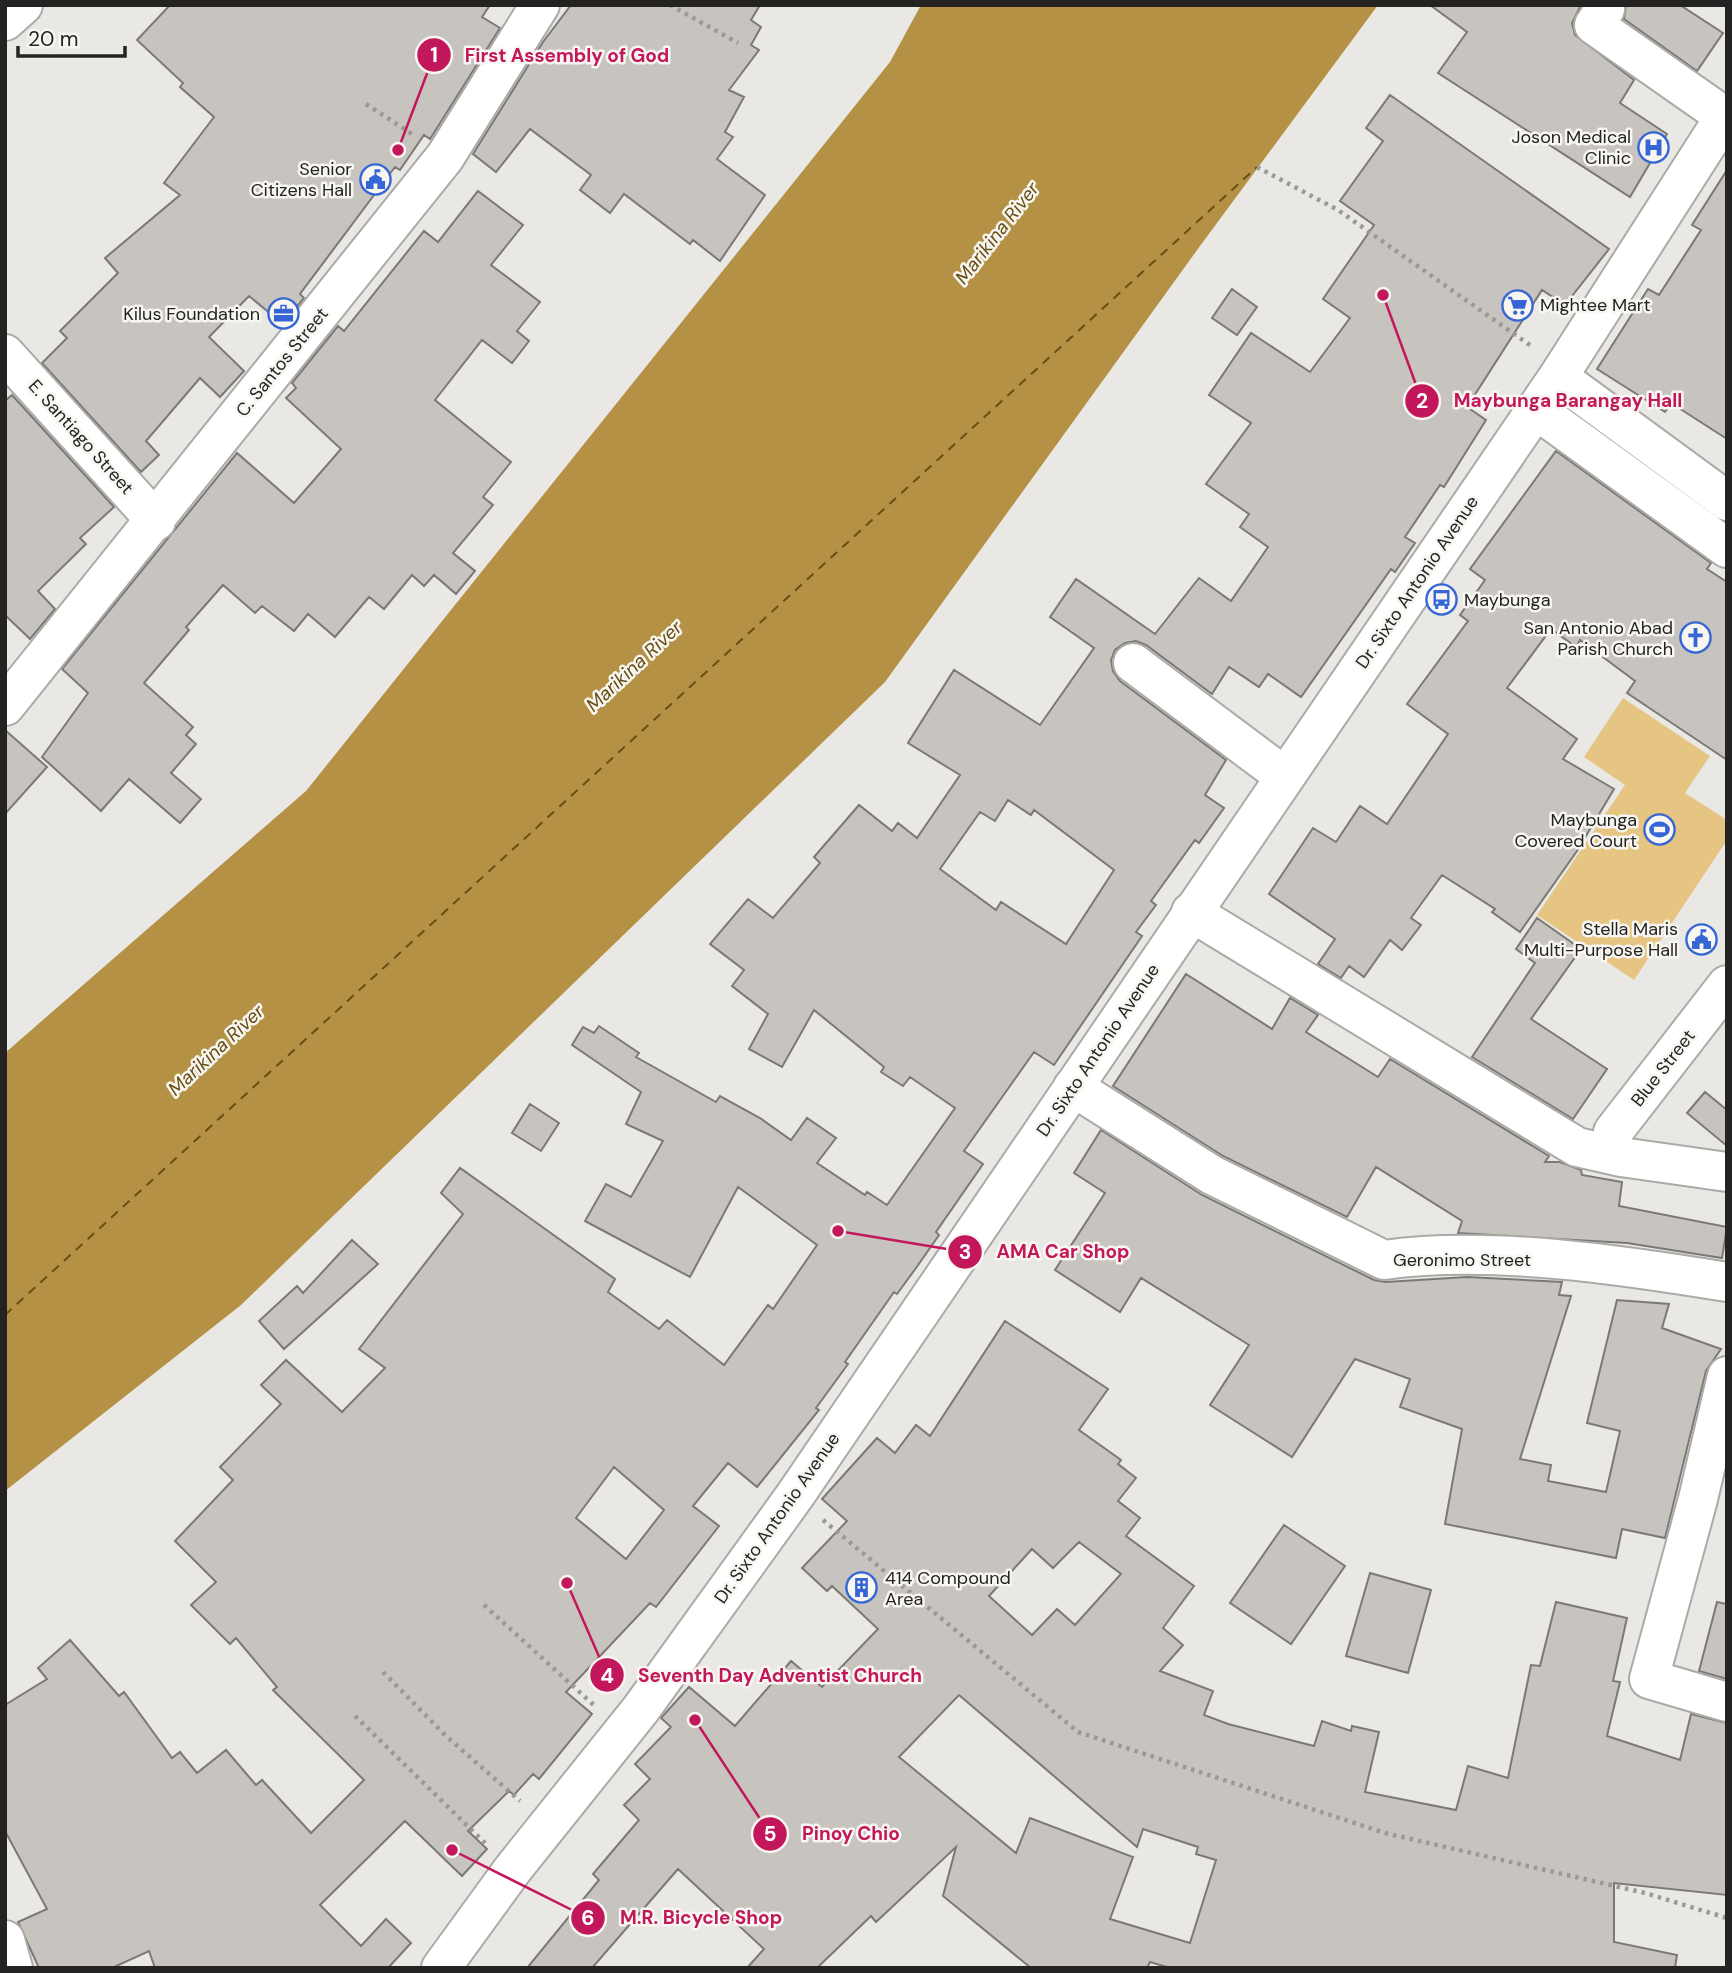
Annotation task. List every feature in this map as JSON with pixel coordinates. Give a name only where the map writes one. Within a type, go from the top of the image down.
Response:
[{"type":"main road","points":[[5,21],[23,5]]},
{"type":"main road","name":"C. Santos Street","points":[[5,706],[156,521],[445,157],[540,5]]},
{"type":"main road","points":[[1605,9],[1594,25],[1726,115]]},
{"type":"main road","name":"Dr. Sixto Antonio Avenue","points":[[441,1968],[547,1826],[640,1721],[1561,373],[1726,115]]},
{"type":"main road","name":"E. Santiago Street","points":[[10,368],[156,521]]},
{"type":"main road","points":[[1561,373],[1727,501]]},
{"type":"main road","points":[[1535,409],[1727,548]]},
{"type":"main road","points":[[1133,663],[1284,776]]},
{"type":"main road","points":[[1191,912],[1577,1147],[1727,1172]]},
{"type":"main road","name":"Blue Street","points":[[1616,1154],[1611,1144],[1613,1132],[1727,985]]},
{"type":"main road","name":"Geronimo Street","points":[[1073,1087],[1212,1175],[1384,1260],[1410,1256],[1484,1256],[1639,1267],[1727,1282]]},
{"type":"main road","points":[[1727,1376],[1713,1503],[1648,1679],[1727,1702]]},
{"type":"main road","points":[[5,1940],[13,1968]]},
{"type":"path","points":[[670,5],[738,43]]},
{"type":"path","points":[[366,104],[445,157]]},
{"type":"path","points":[[1257,167],[1338,210],[1561,373]]},
{"type":"path","points":[[827,1524],[1078,1732],[1385,1833],[1644,1894],[1727,1918]]},
{"type":"path","points":[[484,1605],[640,1721]]},
{"type":"path","points":[[383,1672],[446,1737],[547,1826]]},
{"type":"path","points":[[355,1716],[491,1848]]},
{"type":"shaded area","name":"Maybunga Covered Court","points":[[1623,698],[1710,756],[1685,793],[1727,820],[1727,840],[1634,980],[1537,915],[1625,785],[1584,757]]},
{"type":"water","name":"Marikina River","points":[[921,5],[1378,5],[885,682],[241,1305],[5,1491],[5,1053],[306,791],[890,62]]},
{"type":"building","points":[[170,5],[490,5],[482,17],[500,28],[430,139],[424,135],[400,170],[395,167],[300,294],[304,298],[283,324],[249,296],[209,337],[244,371],[220,397],[200,378],[146,441],[159,455],[141,472],[42,363],[67,338],[60,331],[118,273],[105,258],[180,195],[164,183],[214,117],[180,87],[183,83],[137,40]]},
{"type":"building","points":[[571,5],[760,5],[751,20],[761,27],[751,45],[759,50],[729,90],[744,97],[725,132],[733,137],[717,159],[765,195],[720,261],[693,240],[690,244],[624,194],[610,213],[580,190],[591,175],[530,129],[496,172],[473,154],[543,42]]},
{"type":"building","points":[[1430,5],[1581,5],[1572,23],[1575,35],[1634,80],[1620,103],[1667,134],[1630,197],[1438,73],[1467,32]]},
{"type":"building","points":[[1626,5],[1680,5],[1723,33],[1697,71],[1624,19]]},
{"type":"building","points":[[1390,95],[1609,249],[1565,305],[1542,290],[1467,407],[1486,420],[1444,487],[1440,485],[1405,537],[1415,543],[1395,572],[1391,569],[1301,697],[1268,674],[1259,687],[1229,667],[1212,694],[1146,645],[1136,641],[1125,643],[1115,650],[1111,660],[1113,671],[1120,681],[1226,760],[1205,795],[1224,808],[1199,843],[1195,840],[1151,901],[1156,905],[1136,932],[1142,936],[1054,1065],[1034,1052],[964,1151],[983,1164],[936,1232],[939,1235],[916,1268],[897,1294],[894,1292],[845,1362],[848,1364],[816,1408],[819,1410],[757,1487],[728,1463],[693,1506],[719,1526],[656,1607],[650,1603],[566,1692],[592,1714],[539,1779],[533,1774],[514,1795],[509,1791],[468,1831],[487,1849],[462,1876],[405,1821],[320,1905],[361,1946],[386,1919],[411,1943],[388,1968],[155,1968],[149,1951],[112,1968],[39,1968],[18,1922],[47,1909],[5,1831],[5,1705],[47,1679],[38,1668],[70,1640],[119,1696],[124,1692],[172,1758],[180,1752],[197,1773],[226,1750],[256,1785],[262,1780],[311,1833],[364,1780],[273,1690],[277,1687],[236,1638],[230,1644],[191,1605],[216,1582],[175,1541],[233,1480],[220,1467],[281,1404],[261,1385],[286,1360],[342,1412],[385,1368],[359,1349],[463,1214],[441,1193],[460,1168],[615,1279],[608,1292],[659,1329],[667,1320],[724,1365],[768,1305],[773,1309],[817,1245],[738,1187],[690,1277],[585,1221],[606,1184],[631,1197],[663,1141],[626,1124],[641,1092],[572,1045],[583,1027],[594,1033],[599,1026],[639,1053],[636,1057],[716,1102],[720,1096],[760,1118],[791,1140],[807,1118],[836,1138],[817,1163],[865,1195],[867,1192],[887,1205],[955,1108],[910,1077],[903,1086],[881,1072],[884,1067],[814,1010],[782,1067],[749,1049],[768,1014],[732,986],[744,970],[710,944],[748,899],[773,918],[820,863],[814,857],[859,805],[892,831],[898,823],[917,838],[960,775],[908,743],[954,670],[1040,725],[1094,648],[1050,617],[1076,579],[1155,634],[1199,578],[1231,601],[1268,547],[1240,527],[1249,514],[1206,484],[1251,423],[1209,395],[1251,333],[1310,372],[1350,318],[1323,299],[1374,225],[1340,201],[1383,141],[1366,128]],"holes":[[[1008,800],[1031,815],[1034,810],[1114,870],[1066,944],[1001,902],[996,910],[940,869],[980,812],[995,821]],[[614,1467],[664,1510],[626,1559],[576,1518]]]},
{"type":"building","points":[[1727,170],[1727,439],[1671,403],[1665,412],[1597,369],[1648,289],[1659,295],[1701,230],[1692,225]]},
{"type":"building","points":[[478,191],[523,225],[491,265],[540,302],[517,331],[529,341],[512,363],[482,340],[435,400],[511,462],[483,497],[493,505],[453,553],[475,571],[456,594],[434,575],[424,586],[412,575],[384,609],[369,597],[335,637],[308,614],[294,631],[262,606],[255,613],[223,585],[186,627],[189,630],[144,683],[193,727],[186,735],[196,744],[171,773],[201,799],[180,823],[129,779],[101,811],[42,757],[88,693],[62,669],[237,453],[294,503],[341,449],[286,398],[296,388],[292,383],[338,326],[344,331],[424,231],[438,242]]},
{"type":"building","points":[[1232,289],[1257,307],[1237,335],[1212,318]]},
{"type":"building","points":[[12,395],[114,507],[80,538],[86,544],[38,591],[55,609],[30,639],[5,615],[5,401]]},
{"type":"building","points":[[1556,451],[1711,563],[1707,569],[1727,582],[1727,760],[1627,693],[1635,681],[1580,640],[1576,647],[1551,629],[1507,688],[1577,739],[1563,759],[1614,789],[1577,851],[1520,932],[1492,912],[1495,909],[1442,875],[1411,918],[1421,925],[1402,950],[1390,940],[1364,977],[1349,966],[1341,978],[1318,964],[1335,939],[1269,894],[1313,828],[1336,842],[1360,806],[1387,824],[1448,734],[1407,704],[1468,621],[1460,615],[1485,580],[1470,569]]},
{"type":"building","points":[[5,730],[47,767],[5,814]]},
{"type":"building","points":[[1537,918],[1581,949],[1531,1019],[1607,1069],[1573,1119],[1472,1057],[1535,963],[1516,949]]},
{"type":"building","points":[[1186,974],[1272,1029],[1290,998],[1318,1015],[1306,1032],[1378,1077],[1390,1059],[1549,1156],[1545,1162],[1560,1162],[1581,1170],[1582,1175],[1622,1182],[1619,1206],[1727,1227],[1722,1258],[1627,1243],[1458,1233],[1462,1221],[1376,1167],[1347,1217],[1223,1156],[1113,1086]]},
{"type":"building","points":[[1705,1092],[1727,1110],[1727,1146],[1687,1113]]},
{"type":"building","points":[[530,1104],[559,1123],[541,1151],[512,1133]]},
{"type":"building","points":[[1101,1130],[1202,1195],[1374,1280],[1386,1282],[1467,1277],[1562,1282],[1559,1295],[1571,1296],[1520,1459],[1551,1465],[1548,1481],[1606,1492],[1620,1431],[1587,1423],[1617,1300],[1669,1304],[1662,1328],[1721,1349],[1706,1371],[1665,1538],[1622,1529],[1616,1558],[1445,1524],[1462,1429],[1400,1407],[1410,1379],[1355,1359],[1292,1457],[1210,1405],[1249,1345],[1141,1278],[1120,1312],[1055,1270],[1105,1193],[1074,1173]]},
{"type":"building","points":[[352,1240],[378,1264],[284,1349],[259,1321],[297,1286],[303,1293]]},
{"type":"building","points":[[1005,1321],[1108,1389],[1079,1430],[1121,1460],[1118,1464],[1136,1478],[1118,1501],[1140,1518],[1126,1536],[1194,1586],[1163,1628],[1183,1645],[1160,1671],[1213,1691],[1204,1715],[1228,1724],[1314,1746],[1322,1721],[1351,1731],[1352,1726],[1379,1732],[1365,1792],[1456,1810],[1468,1766],[1508,1778],[1531,1665],[1540,1666],[1556,1602],[1627,1618],[1613,1681],[1620,1682],[1607,1736],[1680,1760],[1691,1714],[1727,1723],[1727,1895],[1614,1883],[1614,1942],[1677,1955],[1675,1968],[1170,1968],[1150,1962],[1147,1968],[1031,1968],[943,1896],[956,1847],[876,1922],[871,1916],[817,1968],[747,1968],[764,1949],[678,1869],[592,1968],[527,1968],[599,1880],[593,1874],[639,1820],[624,1805],[650,1779],[635,1764],[671,1727],[661,1718],[689,1687],[735,1726],[791,1661],[822,1687],[878,1629],[832,1586],[827,1591],[802,1568],[847,1521],[822,1499],[877,1438],[895,1453],[916,1425],[930,1436]],"holes":[[[1079,1542],[1121,1574],[1075,1625],[1057,1609],[1032,1635],[989,1596],[1032,1549],[1053,1568]],[[959,1695],[1137,1847],[1143,1829],[1198,1847],[1196,1854],[1216,1860],[1190,1943],[1110,1919],[1133,1857],[1030,1818],[1016,1853],[899,1757]]]},
{"type":"building","points":[[1284,1525],[1345,1566],[1291,1644],[1230,1603]]},
{"type":"building","points":[[1370,1573],[1431,1590],[1408,1673],[1346,1656]]},
{"type":"building","points":[[1717,1602],[1727,1604],[1727,1679],[1699,1671]]},
{"type":"ferry route","points":[[5,1315],[1257,167]]},
{"type":"place","name":"Joson Medical Clinic","points":[[1654,147]]},
{"type":"place","name":"First Assembly of God","points":[[398,150]]},
{"type":"place","name":"Senior Citizens Hall","points":[[375,179]]},
{"type":"place","name":"Maybunga Barangay Hall","points":[[1383,295]]},
{"type":"place","name":"Mightee Mart","points":[[1517,305]]},
{"type":"place","name":"Kilus Foundation","points":[[283,314]]},
{"type":"place","name":"Maybunga","points":[[1441,600]]},
{"type":"place","name":"San Antonio Abad Parish Church","points":[[1696,638]]},
{"type":"place","name":"Maybunga Covered Court","points":[[1660,830]]},
{"type":"place","name":"Stella Maris Multi-Purpose Hall","points":[[1701,939]]},
{"type":"place","name":"AMA Car Shop","points":[[838,1231]]},
{"type":"place","name":"Seventh Day Adventist Church","points":[[567,1583]]},
{"type":"place","name":"414 Compound Area","points":[[862,1588]]},
{"type":"place","name":"Pinoy Chio","points":[[695,1720]]},
{"type":"place","name":"M.R. Bicycle Shop","points":[[452,1850]]}]
